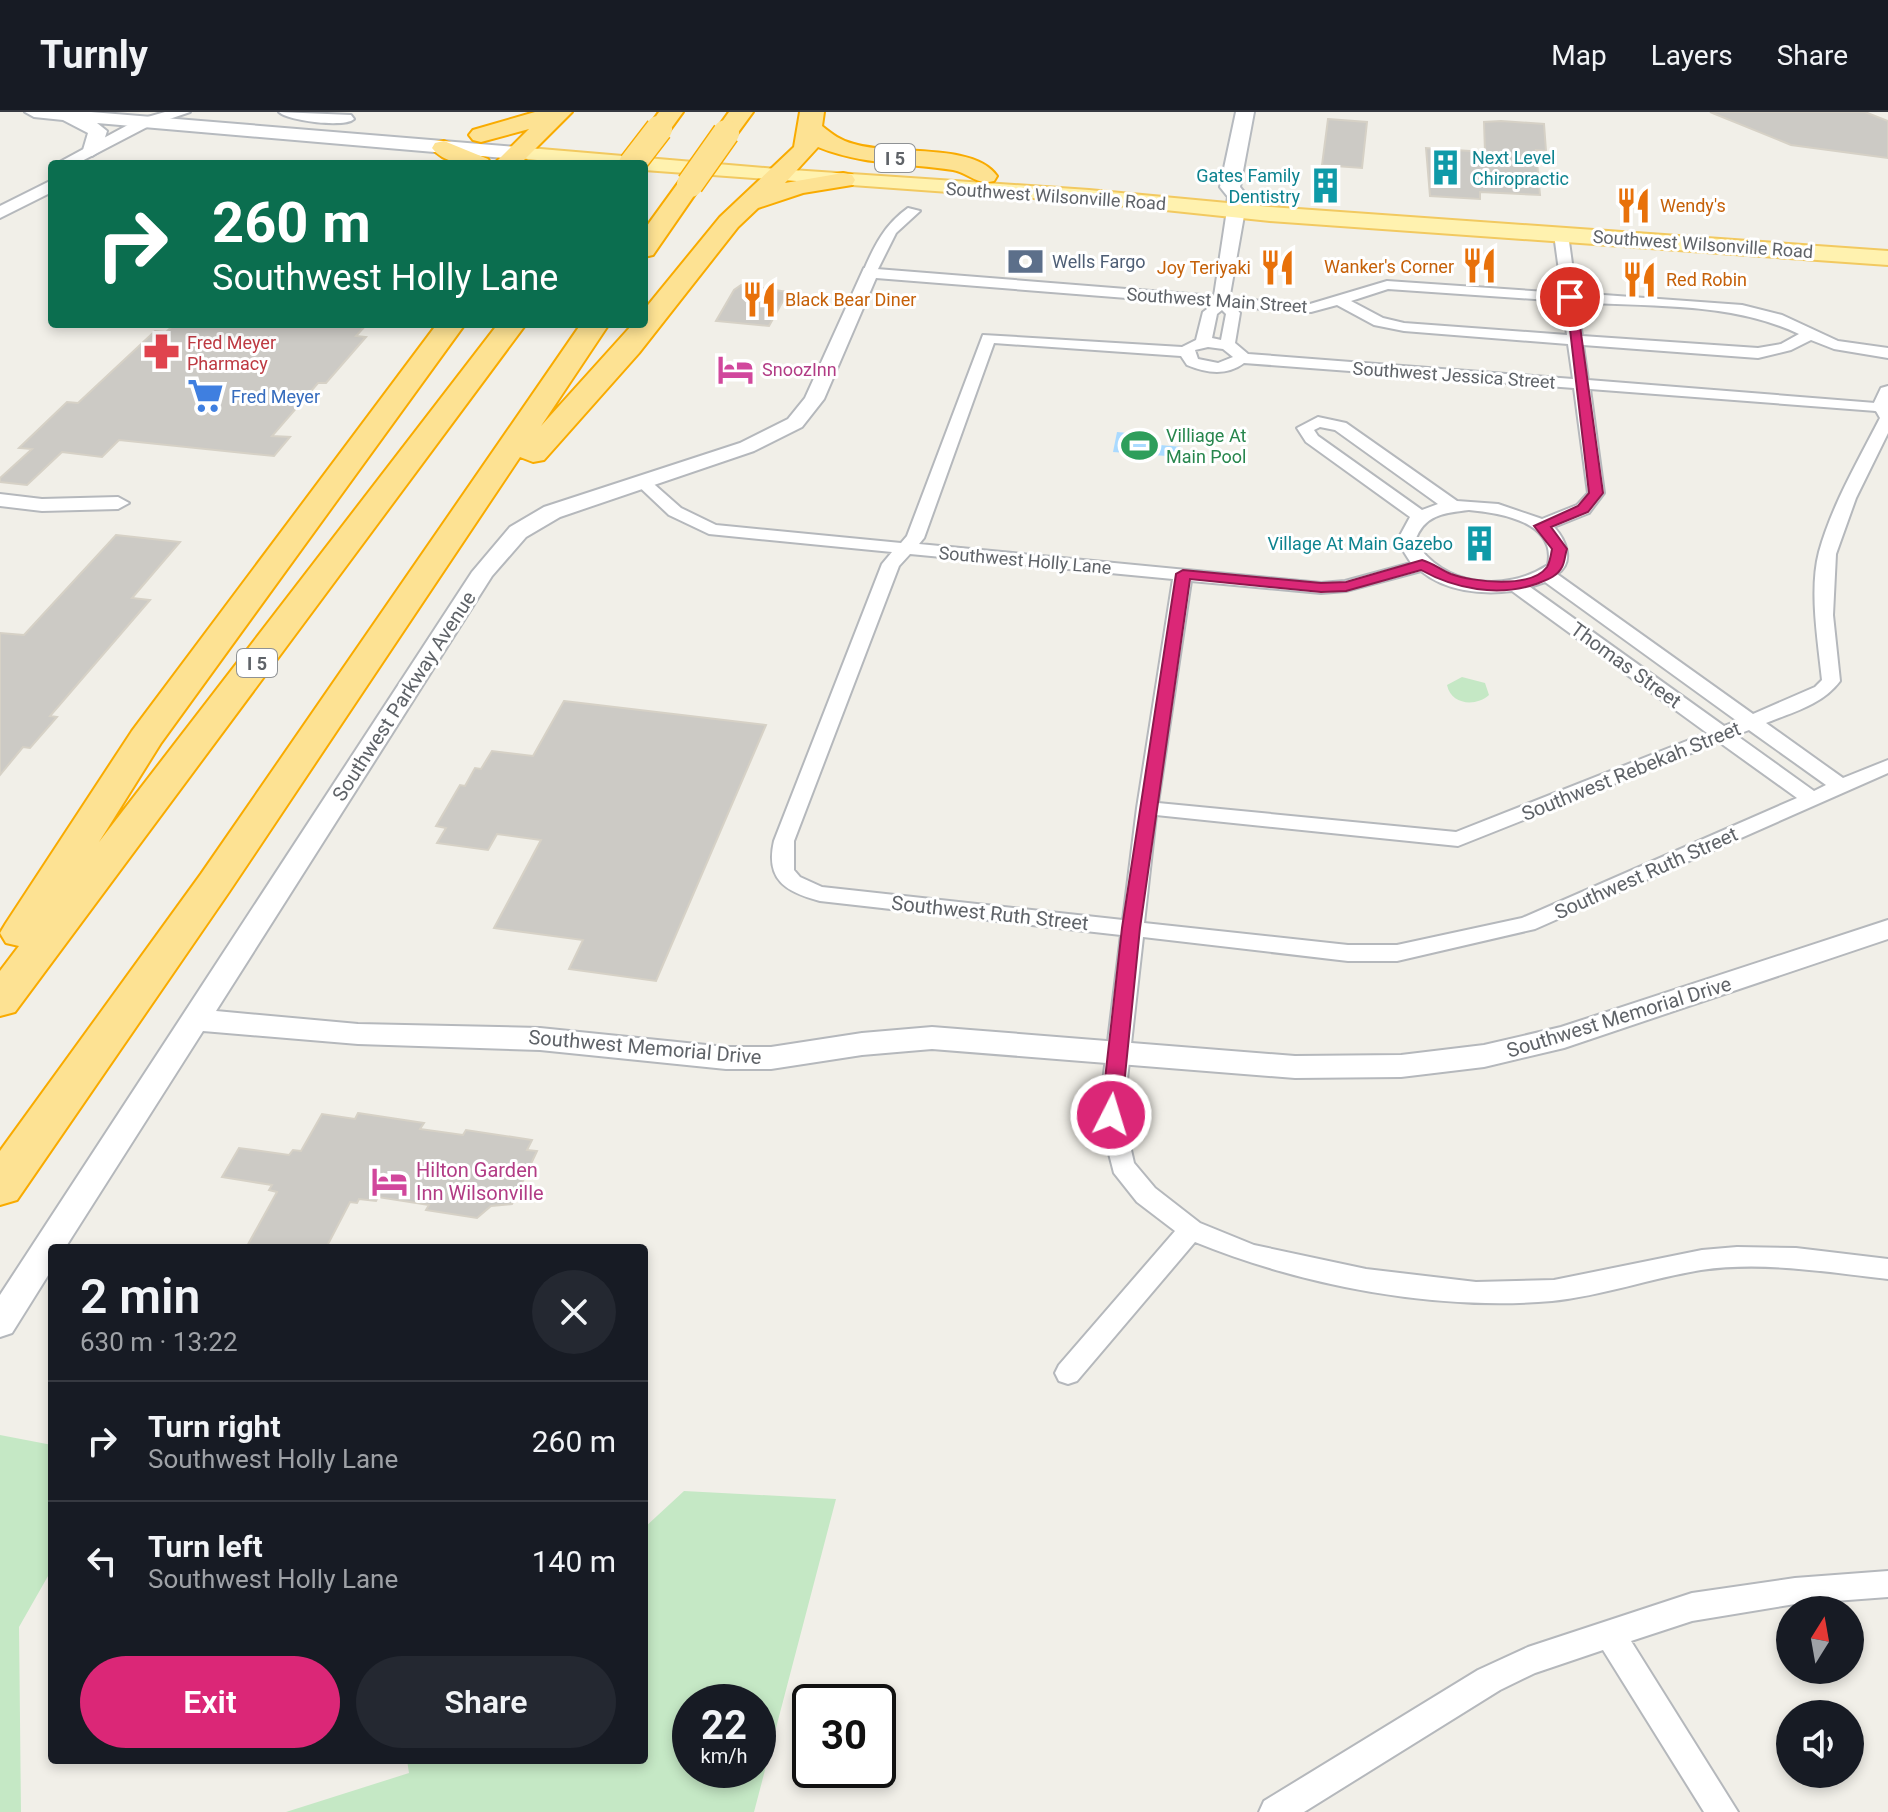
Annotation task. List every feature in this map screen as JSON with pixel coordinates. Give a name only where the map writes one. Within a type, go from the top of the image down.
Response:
[{"type":"highway","points":[[481,135],[559,112]]},
{"type":"highway","points":[[519,152],[559,112]]},
{"type":"highway","points":[[648,243],[741,112]]},
{"type":"highway","points":[[635,160],[665,120]]},
{"type":"highway","name":"I 5","points":[[648,322],[745,206],[806,149],[811,120]]},
{"type":"highway","name":"I 5","points":[[811,120],[827,142],[851,152],[964,164],[985,176]]},
{"type":"highway","points":[[444,148],[470,160]]},
{"type":"highway","name":"I 5","points":[[745,206],[796,187],[843,180]]},
{"type":"highway","name":"I 5","points":[[0,968],[145,739],[448,328]]},
{"type":"highway","name":"I 5","points":[[0,1001],[509,328]]},
{"type":"highway","name":"I 5","points":[[0,1187],[206,896],[592,328]]},
{"type":"highway","name":"I 5","points":[[433,563],[643,328]]},
{"type":"main road","name":"Southwest Wilsonville Road","points":[[34,112],[143,123],[170,116],[481,135],[519,152]]},
{"type":"main road","points":[[123,112],[170,116]]},
{"type":"main road","points":[[288,112],[358,121],[378,129]]},
{"type":"main road","points":[[1242,199],[1230,187],[1245,112]]},
{"type":"main road","points":[[63,115],[93,125],[98,131],[91,157]]},
{"type":"main road","name":"Southwest Wilsonville Road","points":[[170,116],[444,148],[985,176],[1242,199],[1888,248]]},
{"type":"main road","name":"Southwest Wilsonville Road","points":[[786,167],[843,180],[1242,199],[1561,234],[1888,258]]},
{"type":"street","points":[[91,157],[170,116]]},
{"type":"street","points":[[91,157],[143,123]]},
{"type":"street","points":[[0,198],[48,173]]},
{"type":"street","points":[[0,213],[48,187]]},
{"type":"street","points":[[1203,343],[1210,312],[1222,302],[1242,199]]},
{"type":"street","name":"Southwest Parkway Avenue","points":[[51,1244],[497,554],[518,532],[552,512],[747,447],[795,423],[814,399],[889,231],[895,222],[913,211]]},
{"type":"street","points":[[1541,526],[1583,509],[1596,493],[1561,234]]},
{"type":"street","name":"Southwest Main Street","points":[[870,272],[1311,308],[1375,286],[1387,285],[1756,311],[1848,349],[1888,353]]},
{"type":"street","points":[[1339,300],[1379,322],[1404,327],[1771,352],[1811,334]]},
{"type":"street","points":[[1222,302],[1233,313],[1227,345]]},
{"type":"street","name":"Southwest Jessica Street","points":[[988,338],[1186,352],[1192,362],[1210,368],[1230,366],[1241,358],[1886,406]]},
{"type":"street","name":"Southwest Ruth Street","points":[[988,338],[915,538],[891,564],[784,841],[779,858],[785,876],[800,888],[820,894],[1348,953],[1397,953],[1527,924],[1888,766]]},
{"type":"street","points":[[1186,352],[1203,343],[1227,345],[1238,351],[1241,358]]},
{"type":"street","name":"Southwest Rebekah Street","points":[[1147,808],[1458,839],[1809,699],[1831,681],[1824,615],[1827,554],[1886,406]]},
{"type":"street","points":[[1420,516],[1312,439],[1305,428],[1318,422],[1340,426],[1452,506]]},
{"type":"street","name":"Southwest Holly Lane","points":[[641,481],[675,515],[715,530],[1321,588],[1357,584],[1422,565]]},
{"type":"street","points":[[0,500],[42,505],[118,503]]},
{"type":"street","points":[[1452,506],[1490,507],[1518,514],[1541,526],[1559,549],[1556,567],[1546,575],[1517,586],[1462,582],[1422,565],[1406,541],[1408,530],[1420,516],[1452,506]]},
{"type":"street","points":[[1183,574],[1131,928],[1111,1115],[1123,1166],[1146,1195],[1191,1230],[1251,1254],[1366,1279],[1476,1293],[1582,1286],[1702,1260],[1737,1257],[1780,1256],[1888,1269]]},
{"type":"street","name":"Thomas Street","points":[[1546,575],[1842,787]]},
{"type":"street","name":"Thomas Street","points":[[1517,586],[1813,800]]},
{"type":"street","name":"Southwest Memorial Drive","points":[[195,1020],[358,1034],[540,1039],[726,1058],[807,1054],[911,1038],[1295,1067],[1430,1064],[1484,1056],[1564,1037],[1888,929]]},
{"type":"street","points":[[1068,1373],[1191,1230]]},
{"type":"street","name":"Southwest Parkway Avenue","points":[[0,1323],[48,1248]]},
{"type":"street","points":[[1275,1812],[1489,1680],[1528,1661],[1692,1607],[1733,1599],[1888,1584]]},
{"type":"street","points":[[1610,1634],[1722,1812]]},
{"type":"green space","points":[[1462,677],[1485,683],[1489,695],[1471,702],[1453,697],[1447,685]]},
{"type":"green space","points":[[0,1435],[48,1444],[48,1576],[19,1627],[21,1812],[0,1812]]},
{"type":"green space","points":[[684,1491],[836,1499],[776,1728],[776,1684],[672,1684],[672,1788],[760,1788],[754,1812],[286,1812],[409,1773],[408,1764],[648,1764],[648,1524]]},
{"type":"water","name":"Villiage At Main Pool","points":[[1117,432],[1150,435],[1149,444],[1182,447],[1180,457],[1113,452]]},
{"type":"building","points":[[1710,112],[1865,112],[1888,121],[1888,158],[1791,145]]},
{"type":"building","points":[[1328,119],[1367,122],[1362,168],[1322,165]]},
{"type":"building","points":[[1484,122],[1544,124],[1546,151],[1536,150],[1540,195],[1480,192],[1480,199],[1430,196],[1426,148],[1485,152]]},
{"type":"building","name":"Black Bear Diner","points":[[741,285],[788,292],[769,326],[716,321],[734,290]]},
{"type":"building","name":"Fred Meyer","points":[[170,328],[363,328],[356,336],[366,337],[326,383],[318,383],[272,436],[290,437],[274,456],[119,440],[102,457],[62,452],[27,485],[0,482],[0,478],[32,449],[19,448],[67,402],[78,403],[155,331],[166,332]]},
{"type":"building","points":[[116,535],[180,542],[132,598],[150,600],[50,716],[57,717],[30,748],[23,747],[0,775],[0,633],[24,635]]},
{"type":"building","points":[[564,701],[766,725],[656,981],[569,969],[583,940],[494,928],[541,840],[497,834],[488,850],[437,843],[446,828],[436,826],[460,785],[465,786],[475,768],[481,769],[492,751],[533,756]]},
{"type":"building","name":"Hilton Garden Inn Wilsonville","points":[[358,1113],[424,1123],[420,1129],[463,1135],[466,1130],[532,1140],[527,1150],[537,1151],[512,1204],[491,1206],[477,1218],[426,1210],[429,1205],[378,1197],[376,1201],[359,1199],[357,1203],[350,1202],[328,1244],[248,1244],[277,1192],[269,1190],[272,1185],[222,1177],[239,1148],[289,1155],[293,1150],[301,1151],[322,1114],[355,1119]]},
{"type":"place","name":"Next Level Chiropractic","points":[[1446,167]]},
{"type":"place","name":"Gates Family Dentistry","points":[[1326,185]]},
{"type":"place","name":"Wendy's","points":[[1634,205]]},
{"type":"place","name":"Wells Fargo","points":[[1026,261]]},
{"type":"place","name":"Wanker's Corner","points":[[1480,266]]},
{"type":"place","name":"Joy Teriyaki","points":[[1277,267]]},
{"type":"place","name":"Red Robin","points":[[1640,279]]},
{"type":"place","name":"Black Bear Diner","points":[[759,299]]},
{"type":"place","name":"Fred Meyer Pharmacy","points":[[161,352]]},
{"type":"place","name":"SnoozInn","points":[[736,369]]},
{"type":"place","name":"Fred Meyer","points":[[205,396]]},
{"type":"place","name":"Villiage At Main Pool","points":[[1140,445]]},
{"type":"place","name":"Village At Main Gazebo","points":[[1479,543]]},
{"type":"place","name":"Hilton Garden Inn Wilsonville","points":[[390,1182]]},
{"type":"route","points":[[1111,1115],[1131,928],[1183,574],[1321,588],[1367,582],[1422,565],[1462,582],[1500,587],[1517,586],[1546,575],[1556,567],[1560,558],[1555,540],[1541,526],[1583,509],[1596,493],[1570,297]]}]
